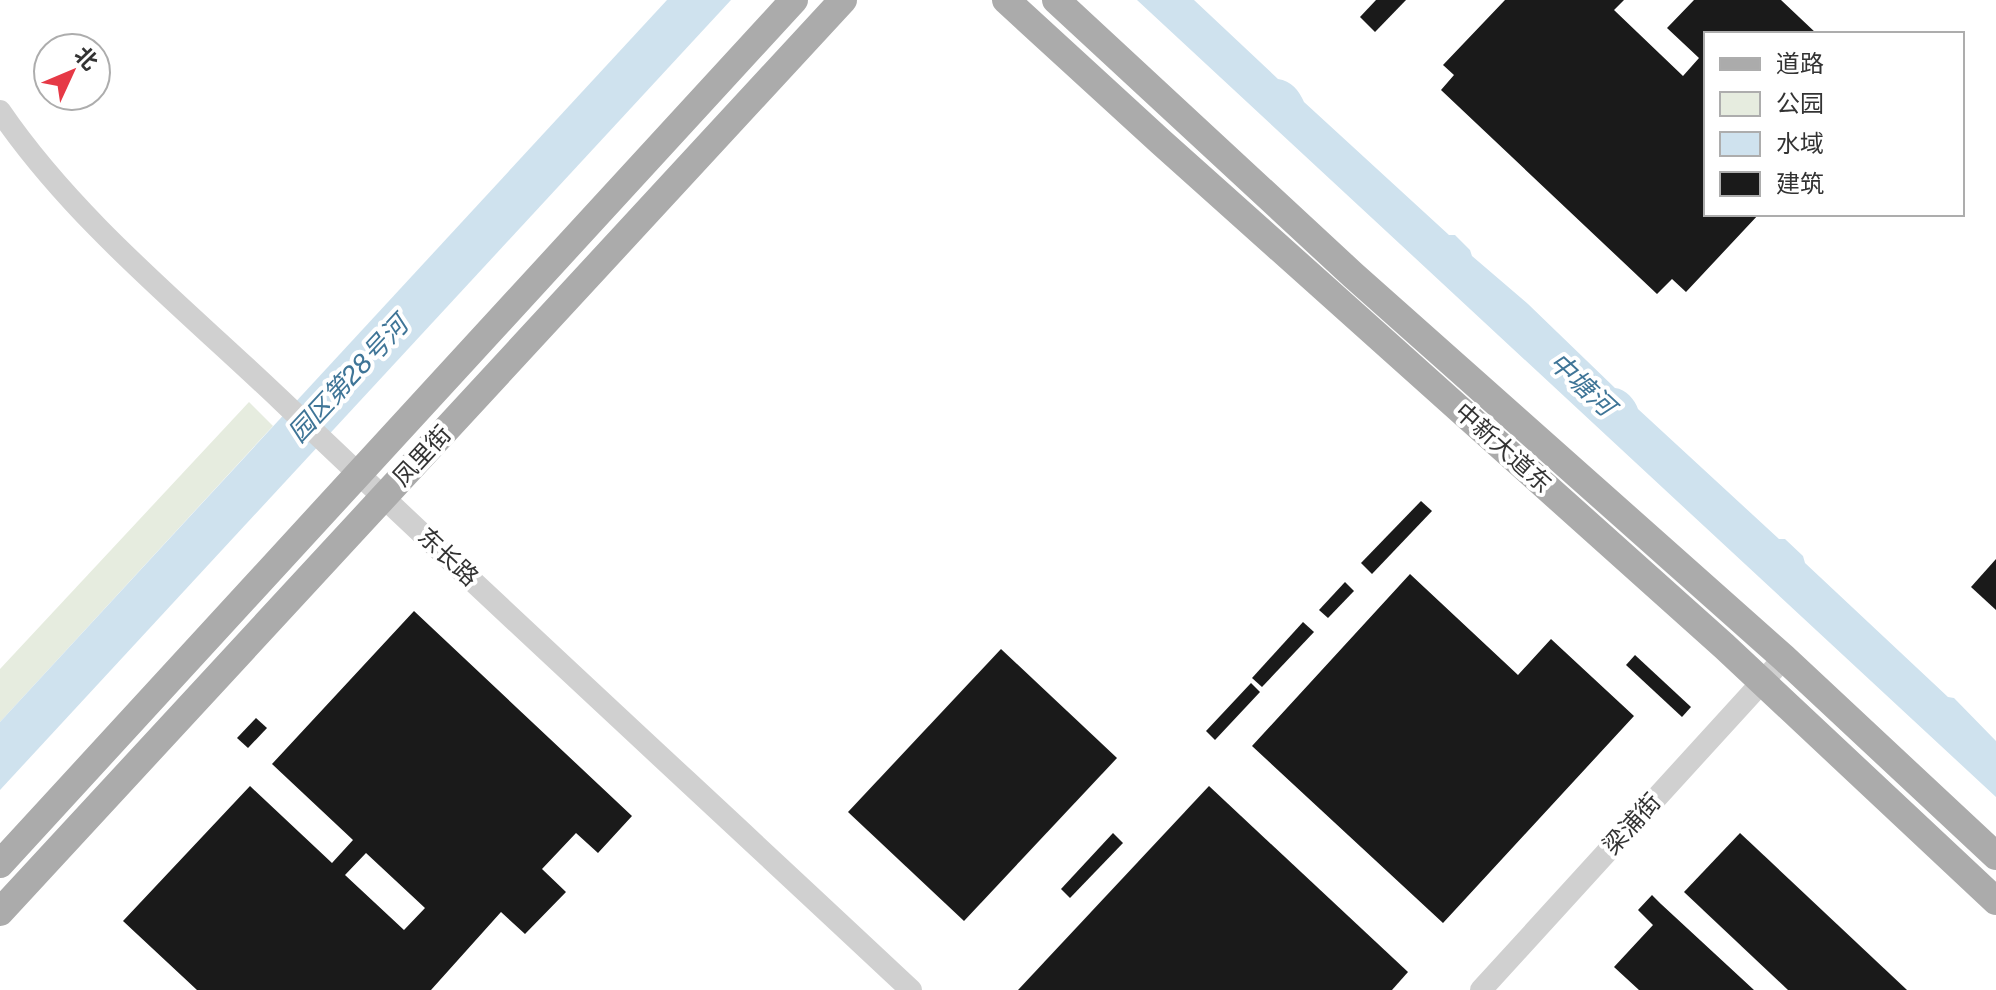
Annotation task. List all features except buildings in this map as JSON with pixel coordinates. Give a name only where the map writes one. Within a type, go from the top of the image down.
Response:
[{"type":"main road","name":"凤里街","points":[[0,864],[794,0]]},
{"type":"main road","name":"凤里街","points":[[0,912],[843,0]]},
{"type":"main road","name":"中新大道东","points":[[1006,0],[1762,682],[1996,901]]},
{"type":"main road","name":"中新大道东","points":[[1056,0],[1353,275],[1784,658],[1996,856]]},
{"type":"street","name":"东长路","points":[[0,111],[16,135],[75,205],[911,990]]},
{"type":"street","name":"梁浦街","points":[[1481,990],[1784,658]]},
{"type":"green space","points":[[249,402],[273,426],[0,722],[0,669]]},
{"type":"water","name":"园区第28号河","points":[[667,0],[731,0],[0,790],[0,722]]},
{"type":"water","name":"中塘河","points":[[1137,0],[1194,0],[1278,79],[1294,87],[1304,102],[1449,235],[1455,235],[1472,256],[1528,304],[1615,388],[1630,396],[1638,409],[1779,539],[1785,539],[1803,556],[1805,563],[1948,697],[1954,698],[1996,741],[1996,797]]}]
